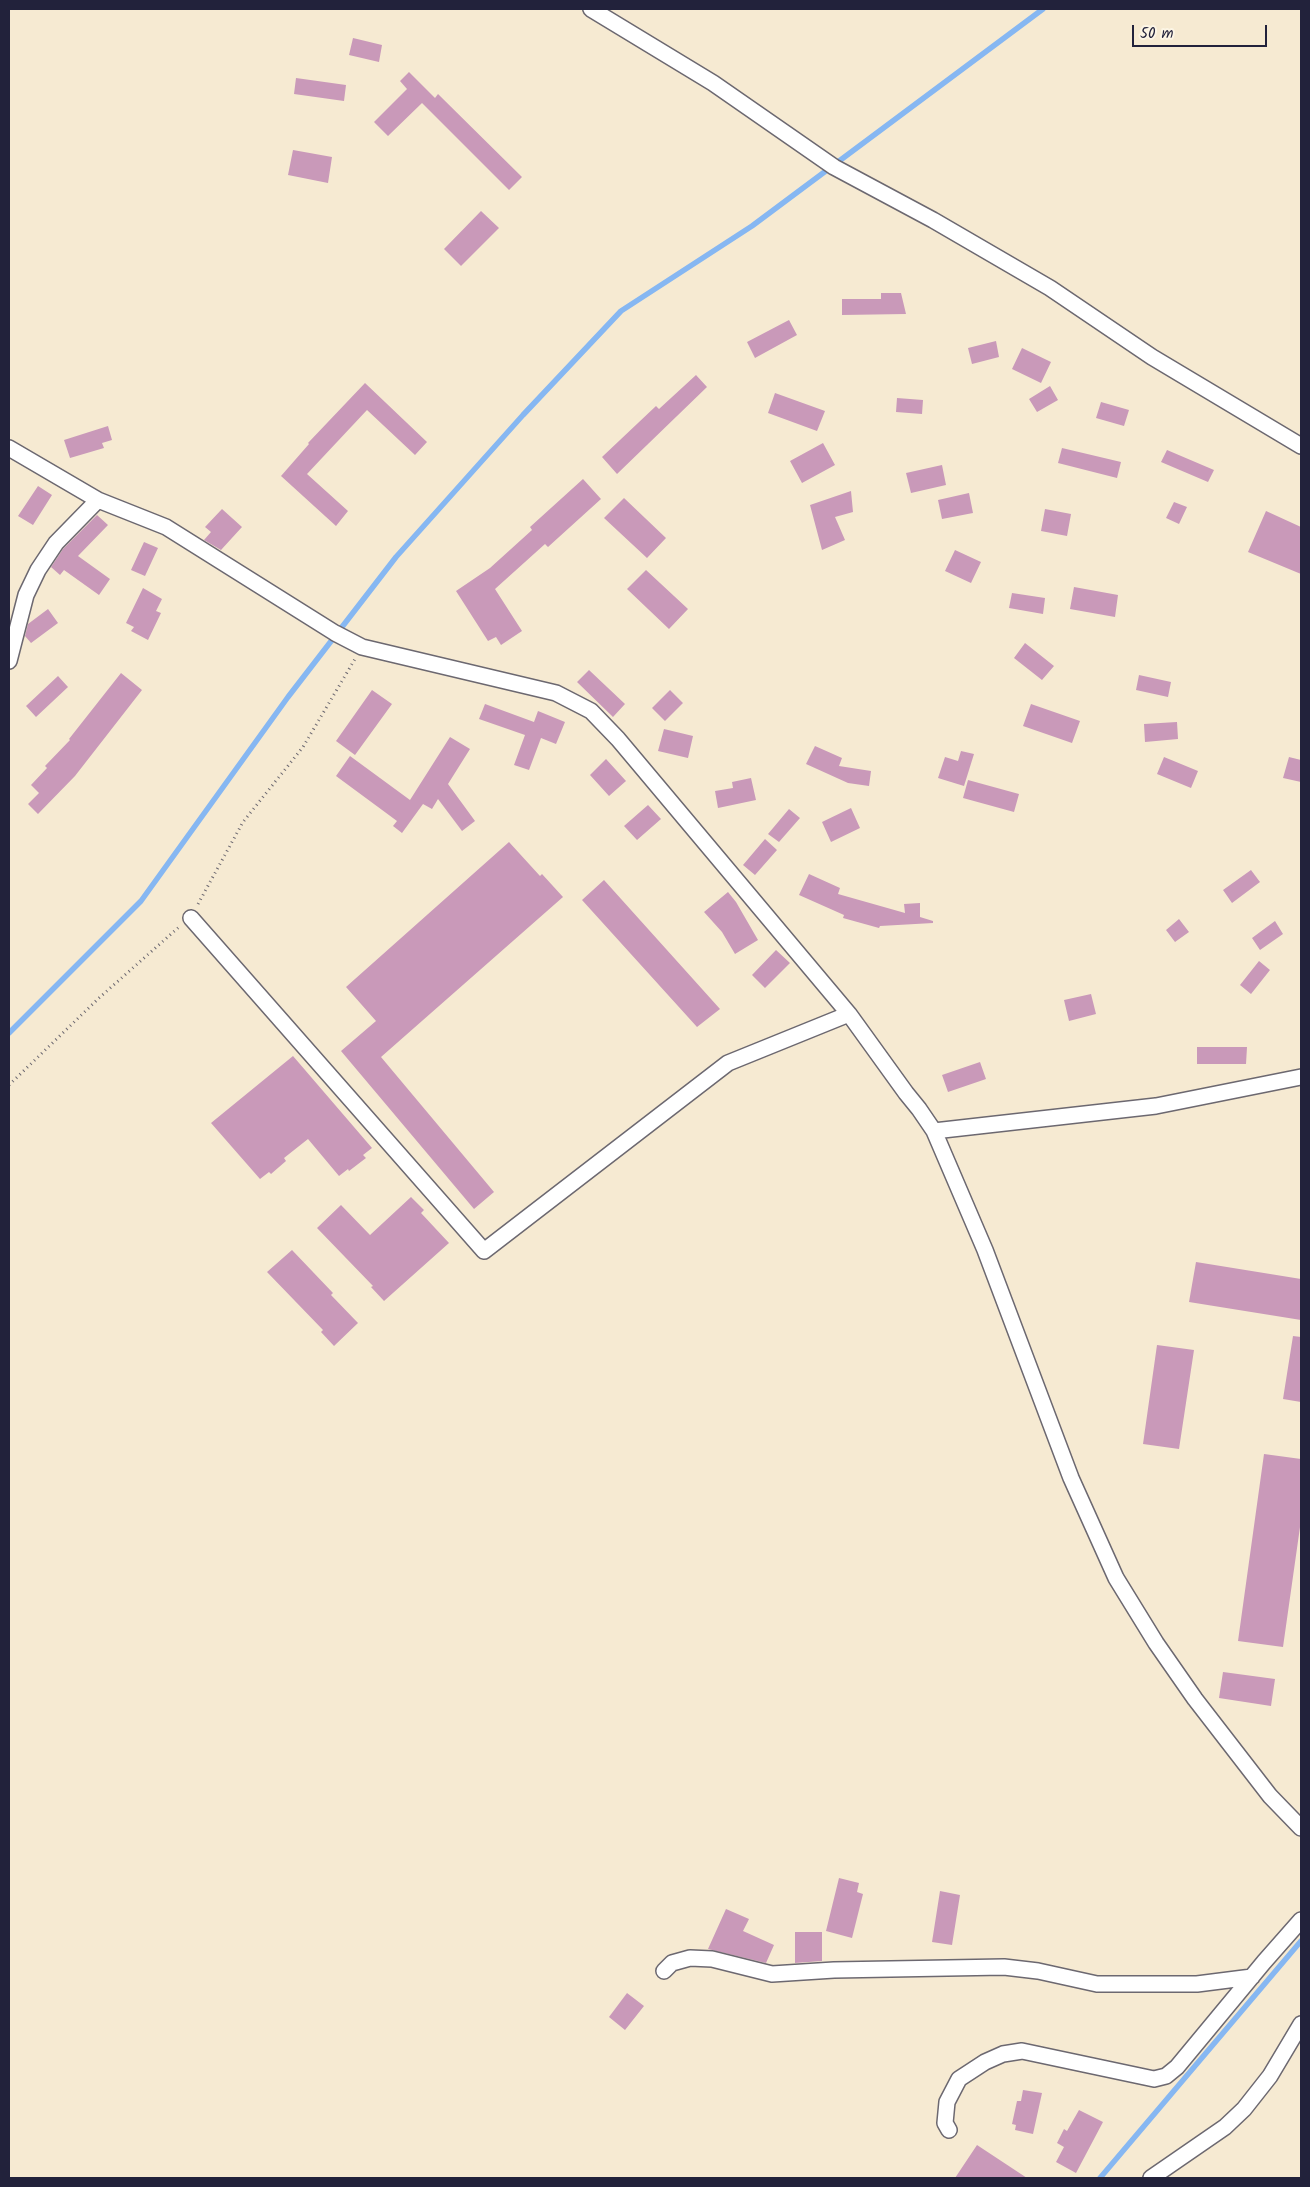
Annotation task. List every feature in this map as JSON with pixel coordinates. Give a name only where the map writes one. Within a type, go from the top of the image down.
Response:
[{"type":"street","points":[[591,9],[712,83],[834,167],[933,220],[1050,288],[1152,357],[1301,446]]},
{"type":"street","points":[[9,448],[98,500],[166,527],[335,633],[362,647],[556,693],[591,711],[618,739],[849,1014],[934,1131],[985,1250],[1070,1478],[1116,1578],[1156,1643],[1195,1699],[1270,1796],[1301,1828]]},
{"type":"street","points":[[9,661],[26,595],[38,570],[56,543],[98,500]]},
{"type":"street","points":[[191,918],[484,1251],[728,1063],[849,1014]]},
{"type":"street","points":[[934,1131],[1156,1106],[1301,1077]]},
{"type":"street","points":[[949,2130],[945,2123],[946,2102],[959,2079],[985,2062],[1004,2054],[1022,2051],[1154,2079],[1166,2076],[1177,2067],[1301,1920]]},
{"type":"street","points":[[664,1971],[672,1963],[690,1958],[712,1959],[772,1974],[834,1970],[1004,1967],[1038,1970],[1097,1984],[1197,1984],[1252,1977]]},
{"type":"street","points":[[1152,2178],[1225,2127],[1244,2109],[1270,2076],[1301,2024]]},
{"type":"path","points":[[9,1085],[99,998],[191,918],[243,822],[303,747],[362,647]]},
{"type":"building","points":[[353,38],[382,45],[379,62],[349,55]]},
{"type":"building","points":[[409,72],[435,98],[438,94],[522,177],[509,190],[422,103],[388,136],[374,122],[407,89],[400,81]]},
{"type":"building","points":[[296,78],[346,85],[344,101],[294,94]]},
{"type":"building","points":[[293,150],[332,157],[328,183],[288,175]]},
{"type":"building","points":[[481,211],[499,228],[461,266],[444,249]]},
{"type":"building","points":[[881,293],[901,293],[906,314],[842,315],[842,299],[881,299]]},
{"type":"building","points":[[789,320],[797,335],[755,358],[747,342]]},
{"type":"building","points":[[996,341],[999,357],[972,364],[968,348]]},
{"type":"building","points":[[1022,348],[1051,362],[1041,383],[1012,369]]},
{"type":"building","points":[[696,375],[707,387],[617,474],[602,457],[656,406],[659,409]]},
{"type":"building","points":[[365,383],[427,442],[415,455],[367,410],[307,474],[348,511],[336,526],[281,476],[308,443]]},
{"type":"building","points":[[1050,386],[1058,400],[1037,412],[1029,399]]},
{"type":"building","points":[[775,393],[825,411],[817,431],[768,413]]},
{"type":"building","points":[[897,398],[923,400],[922,414],[896,412]]},
{"type":"building","points":[[1101,402],[1129,410],[1124,426],[1096,418]]},
{"type":"building","points":[[108,426],[112,440],[102,443],[104,448],[70,458],[64,440]]},
{"type":"building","points":[[823,443],[835,465],[802,483],[790,461]]},
{"type":"building","points":[[1062,448],[1121,462],[1117,478],[1058,463]]},
{"type":"building","points":[[1167,450],[1214,470],[1208,482],[1161,462]]},
{"type":"building","points":[[942,465],[946,485],[911,493],[906,473]]},
{"type":"building","points":[[583,479],[601,499],[548,547],[545,544],[495,589],[522,631],[501,645],[496,637],[488,641],[456,591],[490,568],[532,530],[530,527]]},
{"type":"building","points":[[38,486],[52,495],[33,525],[18,516]]},
{"type":"building","points":[[851,491],[853,512],[835,517],[845,540],[822,550],[810,505]]},
{"type":"building","points":[[969,493],[973,513],[942,519],[938,500]]},
{"type":"building","points":[[624,498],[666,538],[647,558],[604,518]]},
{"type":"building","points":[[1174,502],[1187,507],[1179,524],[1166,518]]},
{"type":"building","points":[[222,509],[242,527],[221,550],[204,540],[211,532],[205,527]]},
{"type":"building","points":[[1045,509],[1071,514],[1067,536],[1041,531]]},
{"type":"building","points":[[1266,511],[1301,527],[1301,574],[1248,552]]},
{"type":"building","points":[[97,515],[108,525],[78,556],[110,579],[99,595],[64,570],[60,575],[51,567],[63,549]]},
{"type":"building","points":[[144,542],[158,548],[145,576],[131,570]]},
{"type":"building","points":[[955,550],[981,562],[971,583],[945,571]]},
{"type":"building","points":[[646,570],[688,609],[669,629],[627,589]]},
{"type":"building","points":[[1074,587],[1118,595],[1115,617],[1070,609]]},
{"type":"building","points":[[143,588],[162,599],[156,611],[161,613],[148,640],[131,631],[134,627],[126,623]]},
{"type":"building","points":[[1012,593],[1045,598],[1043,614],[1009,608]]},
{"type":"building","points":[[48,609],[58,623],[31,643],[25,636],[28,624]]},
{"type":"building","points":[[1025,643],[1054,666],[1042,680],[1014,658]]},
{"type":"building","points":[[589,670],[625,704],[613,717],[577,682]]},
{"type":"building","points":[[121,673],[142,690],[75,776],[38,814],[28,804],[39,793],[31,785],[47,768],[45,766],[70,740]]},
{"type":"building","points":[[1139,675],[1171,682],[1168,697],[1136,690]]},
{"type":"building","points":[[58,676],[68,687],[36,717],[26,706]]},
{"type":"building","points":[[372,690],[392,704],[355,755],[336,741]]},
{"type":"building","points":[[670,690],[683,703],[665,721],[652,708]]},
{"type":"building","points":[[485,704],[534,722],[538,711],[565,722],[556,744],[541,738],[529,770],[514,765],[525,735],[479,719]]},
{"type":"building","points":[[1031,704],[1080,721],[1072,743],[1023,726]]},
{"type":"building","points":[[1177,722],[1178,739],[1145,742],[1144,724]]},
{"type":"building","points":[[664,729],[693,736],[688,758],[658,751]]},
{"type":"building","points":[[450,737],[470,749],[448,784],[475,821],[462,831],[438,799],[432,809],[423,804],[402,833],[393,826],[397,821],[336,776],[350,756],[410,800]]},
{"type":"building","points":[[815,746],[842,758],[839,766],[871,771],[869,786],[848,783],[806,764]]},
{"type":"building","points":[[961,751],[974,754],[964,786],[938,778],[945,757],[958,761]]},
{"type":"building","points":[[1164,757],[1198,771],[1191,788],[1157,774]]},
{"type":"building","points":[[1289,757],[1301,760],[1301,782],[1283,778]]},
{"type":"building","points":[[606,759],[626,781],[609,796],[590,775]]},
{"type":"building","points":[[751,778],[756,800],[718,808],[715,791],[733,788],[732,782]]},
{"type":"building","points":[[968,780],[1019,794],[1014,812],[963,798]]},
{"type":"building","points":[[648,805],[661,819],[637,840],[624,826]]},
{"type":"building","points":[[851,808],[860,828],[831,842],[822,822]]},
{"type":"building","points":[[789,809],[800,818],[779,842],[768,834]]},
{"type":"building","points":[[765,839],[777,850],[755,875],[743,865]]},
{"type":"building","points":[[509,842],[540,876],[542,874],[563,897],[381,1057],[494,1192],[474,1209],[341,1051],[376,1021],[346,987]]},
{"type":"building","points":[[1251,870],[1260,882],[1232,903],[1223,890]]},
{"type":"building","points":[[809,874],[840,888],[838,894],[905,913],[904,904],[920,903],[920,917],[933,921],[933,923],[880,926],[879,928],[843,918],[844,915],[799,895]]},
{"type":"building","points":[[604,880],[720,1009],[697,1027],[582,900]]},
{"type":"building","points":[[728,892],[758,940],[735,954],[722,932],[704,912]]},
{"type":"building","points":[[1179,919],[1189,932],[1175,942],[1166,930]]},
{"type":"building","points":[[1275,921],[1283,934],[1260,950],[1252,938]]},
{"type":"building","points":[[776,950],[790,963],[765,988],[752,975]]},
{"type":"building","points":[[1259,961],[1270,970],[1251,994],[1240,985]]},
{"type":"building","points":[[1091,994],[1096,1014],[1069,1021],[1064,1000]]},
{"type":"building","points":[[1197,1047],[1247,1047],[1246,1064],[1197,1064]]},
{"type":"building","points":[[293,1056],[372,1148],[363,1155],[366,1158],[339,1176],[308,1139],[284,1158],[286,1161],[271,1174],[269,1172],[260,1179],[211,1123]]},
{"type":"building","points":[[980,1062],[986,1079],[948,1092],[942,1075]]},
{"type":"building","points":[[411,1197],[424,1210],[421,1213],[449,1243],[384,1301],[371,1287],[373,1286],[317,1228],[341,1205],[370,1235]]},
{"type":"building","points":[[292,1250],[333,1293],[331,1295],[358,1323],[334,1346],[321,1332],[323,1330],[267,1272]]},
{"type":"building","points":[[1196,1262],[1301,1279],[1301,1320],[1189,1302]]},
{"type":"building","points":[[1293,1336],[1301,1337],[1301,1402],[1283,1399]]},
{"type":"building","points":[[1157,1345],[1194,1350],[1179,1449],[1143,1444]]},
{"type":"building","points":[[1264,1454],[1301,1459],[1301,1520],[1283,1647],[1238,1641]]},
{"type":"building","points":[[1223,1672],[1275,1679],[1271,1706],[1219,1698]]},
{"type":"building","points":[[839,1878],[859,1883],[857,1892],[863,1894],[852,1938],[826,1931]]},
{"type":"building","points":[[940,1891],[960,1895],[952,1945],[932,1942]]},
{"type":"building","points":[[726,1909],[749,1919],[743,1931],[774,1945],[766,1963],[708,1949]]},
{"type":"building","points":[[795,1932],[822,1932],[822,1961],[795,1963]]},
{"type":"building","points":[[627,1993],[644,2006],[625,2030],[609,2017]]},
{"type":"building","points":[[1023,2090],[1042,2093],[1033,2134],[1015,2130],[1016,2125],[1012,2124],[1017,2101],[1021,2101]]},
{"type":"building","points":[[1079,2110],[1103,2122],[1076,2173],[1056,2162],[1064,2147],[1057,2143],[1064,2129],[1067,2131]]},
{"type":"building","points":[[977,2145],[1027,2178],[955,2178]]},
{"type":"waterway","points":[[9,1033],[141,901],[288,697],[396,557],[523,415],[621,311],[752,226],[1043,9]]},
{"type":"waterway","points":[[1100,2178],[1301,1941]]}]
